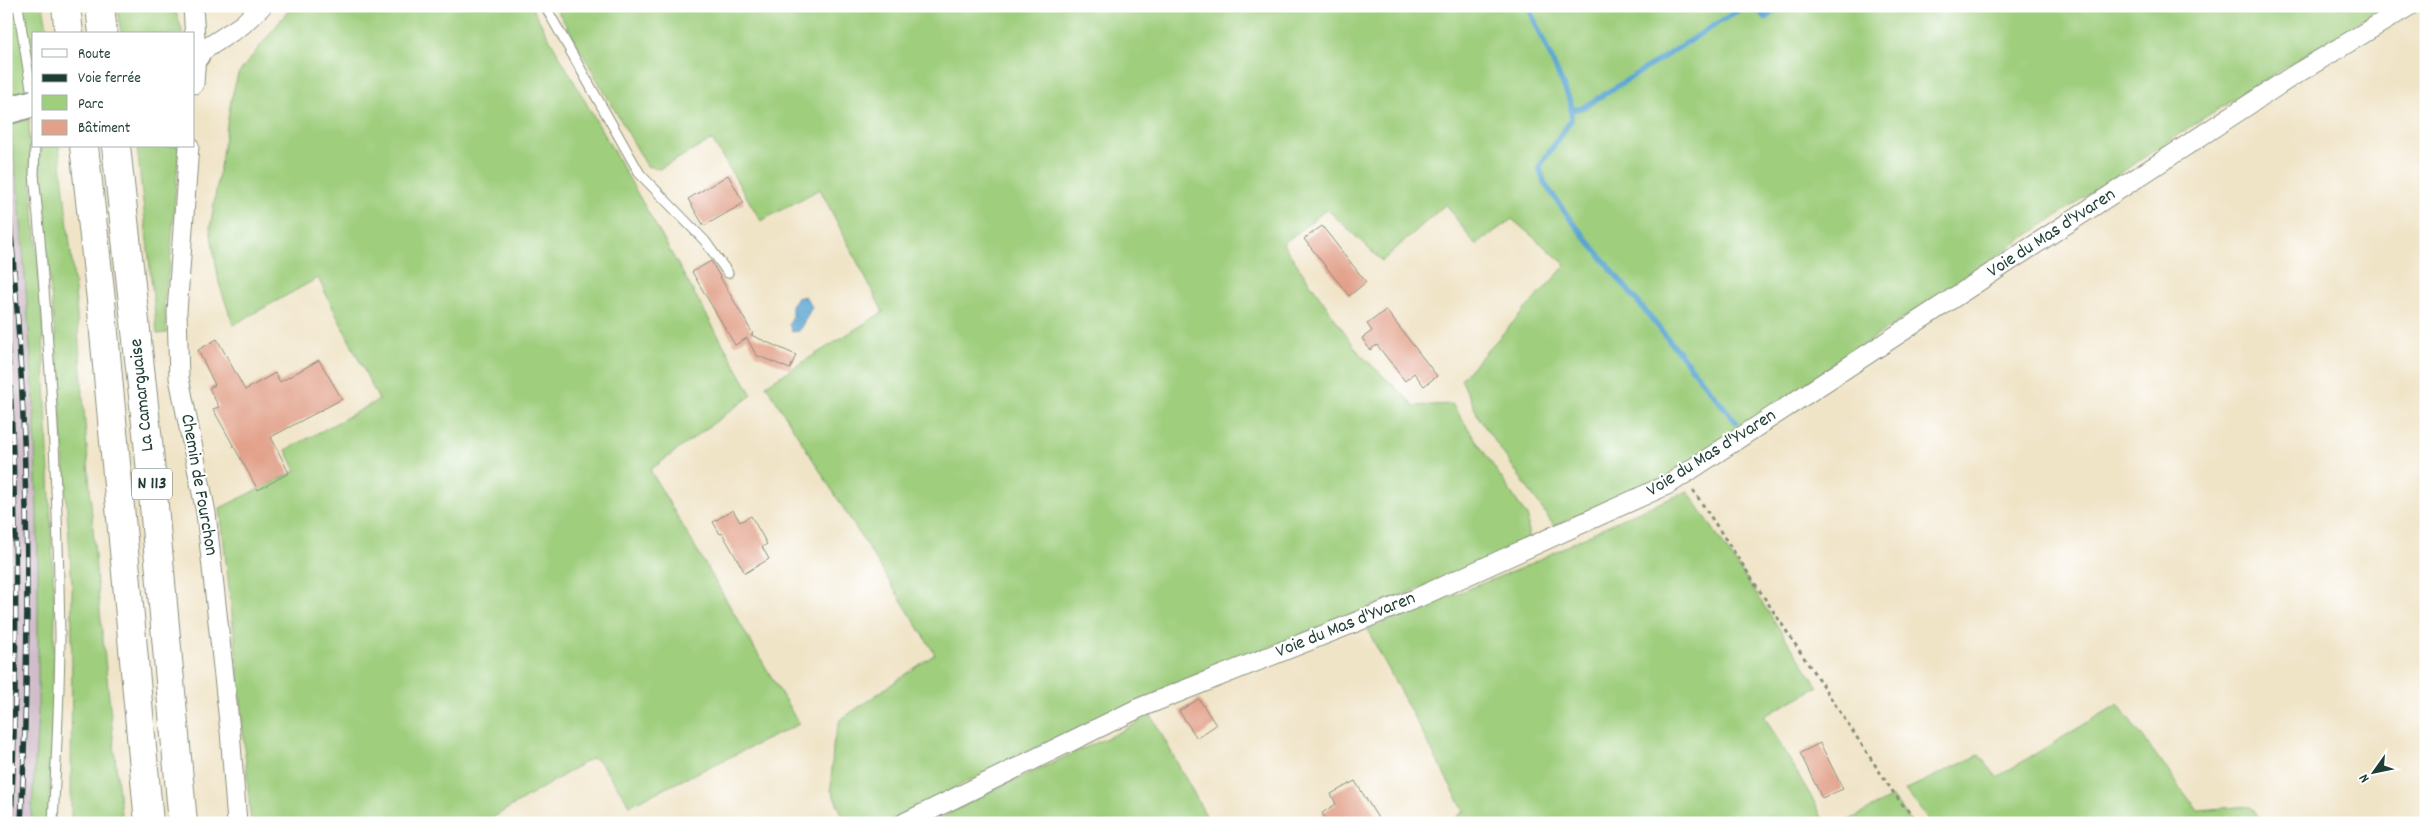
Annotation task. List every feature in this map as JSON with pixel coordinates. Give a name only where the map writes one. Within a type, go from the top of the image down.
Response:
[{"type":"highway","points":[[66,6],[70,32]]},
{"type":"highway","points":[[100,6],[103,32]]},
{"type":"highway","name":"La Camarguaise","points":[[84,148],[101,300],[149,823]]},
{"type":"highway","name":"La Camarguaise","points":[[116,148],[149,451],[183,823]]},
{"type":"street","points":[[193,6],[194,32]]},
{"type":"street","points":[[195,55],[242,25],[262,6]]},
{"type":"street","name":"Voie du Mas d'Yvaren","points":[[904,823],[1139,708],[1417,598],[1669,484],[2291,77],[2409,6]]},
{"type":"street","points":[[6,111],[32,104]]},
{"type":"street","name":"Chemin de Fourchon","points":[[189,148],[177,312],[179,378],[206,513],[230,731],[236,823]]},
{"type":"lane","points":[[18,6],[32,92]]},
{"type":"lane","points":[[545,6],[640,174],[706,241],[728,273]]},
{"type":"lane","points":[[34,148],[34,174],[49,344],[57,484],[60,637],[54,823]]},
{"type":"path","points":[[1683,475],[1895,795],[1918,823]]},
{"type":"shaded area","points":[[10,124],[20,208],[34,400],[38,557],[38,716],[31,823],[6,823],[6,125]]},
{"type":"green space","points":[[6,6],[43,6],[48,32],[32,32],[32,89],[6,96]]},
{"type":"green space","points":[[117,6],[174,6],[182,32],[121,32]]},
{"type":"green space","points":[[292,6],[531,6],[752,395],[650,470],[799,724],[630,805],[599,761],[592,758],[484,823],[251,823],[237,659],[220,508],[296,471],[286,450],[379,400],[318,278],[233,325],[219,283],[210,228],[231,100],[238,74]]},
{"type":"green space","points":[[555,6],[2385,6],[2194,124],[1672,473],[1554,526],[1480,420],[1461,379],[1566,265],[1512,219],[1475,245],[1446,204],[1382,261],[1327,209],[1283,244],[1359,353],[1415,406],[1452,404],[1528,518],[1528,541],[1467,570],[1192,677],[1039,746],[885,823],[846,823],[831,790],[833,744],[840,720],[935,654],[766,385],[883,312],[820,189],[761,221],[712,140],[659,169],[647,166]]},
{"type":"green space","points":[[29,119],[30,163],[42,311],[55,616],[49,823],[31,823],[38,716],[38,557],[34,400],[20,208],[10,124]]},
{"type":"green space","points":[[40,148],[59,148],[75,290],[97,582],[122,823],[71,823],[72,586],[57,357],[40,179]]},
{"type":"green space","points":[[137,148],[179,148],[170,263],[164,300],[167,333],[157,334]]},
{"type":"green space","points":[[1688,491],[1818,687],[1764,716],[1816,805],[1824,823],[1449,823],[1464,811],[1367,629],[1524,567],[1625,517]]},
{"type":"green space","points":[[2118,704],[2197,810],[2251,806],[2263,823],[1931,823],[1905,790],[1979,755],[1997,777]]},
{"type":"green space","points":[[1151,715],[1210,823],[932,823],[993,790],[1122,731]]},
{"type":"green space","points":[[1892,797],[1912,823],[1844,823]]},
{"type":"water","points":[[805,296],[812,307],[799,331],[792,332],[789,324],[792,318],[792,303],[797,298]]},
{"type":"building","points":[[728,175],[744,203],[704,226],[688,199]]},
{"type":"building","points":[[1322,226],[1366,282],[1349,296],[1304,239]]},
{"type":"building","points":[[711,261],[753,334],[751,335],[796,355],[790,369],[756,355],[747,338],[735,345],[692,272]]},
{"type":"building","points":[[1386,310],[1437,376],[1424,386],[1414,373],[1405,381],[1377,345],[1370,350],[1362,338],[1372,331],[1367,324]]},
{"type":"building","points":[[217,339],[245,390],[275,373],[280,382],[319,360],[342,399],[271,437],[289,473],[258,490],[213,409],[219,407],[209,388],[215,385],[198,350]]},
{"type":"building","points":[[733,510],[740,522],[751,516],[767,544],[762,547],[769,559],[745,573],[722,533],[720,534],[713,522]]},
{"type":"building","points":[[1199,699],[1216,725],[1197,738],[1179,711]]},
{"type":"building","points":[[1820,743],[1843,789],[1822,798],[1800,753]]},
{"type":"building","points":[[1355,781],[1381,823],[1328,823],[1322,813],[1336,804],[1331,794]]},
{"type":"waterway","points":[[1528,6],[1571,103],[1571,120],[1539,167],[1545,184],[1570,219],[1736,422]]},
{"type":"waterway","points":[[1571,110],[1584,107],[1745,6]]},
{"type":"waterway","points":[[1755,6],[1766,18],[1779,6]]},
{"type":"railway","points":[[6,182],[19,342],[26,502],[26,663],[21,823]]},
{"type":"railway","points":[[6,322],[13,447],[16,572],[15,698],[11,823]]}]
